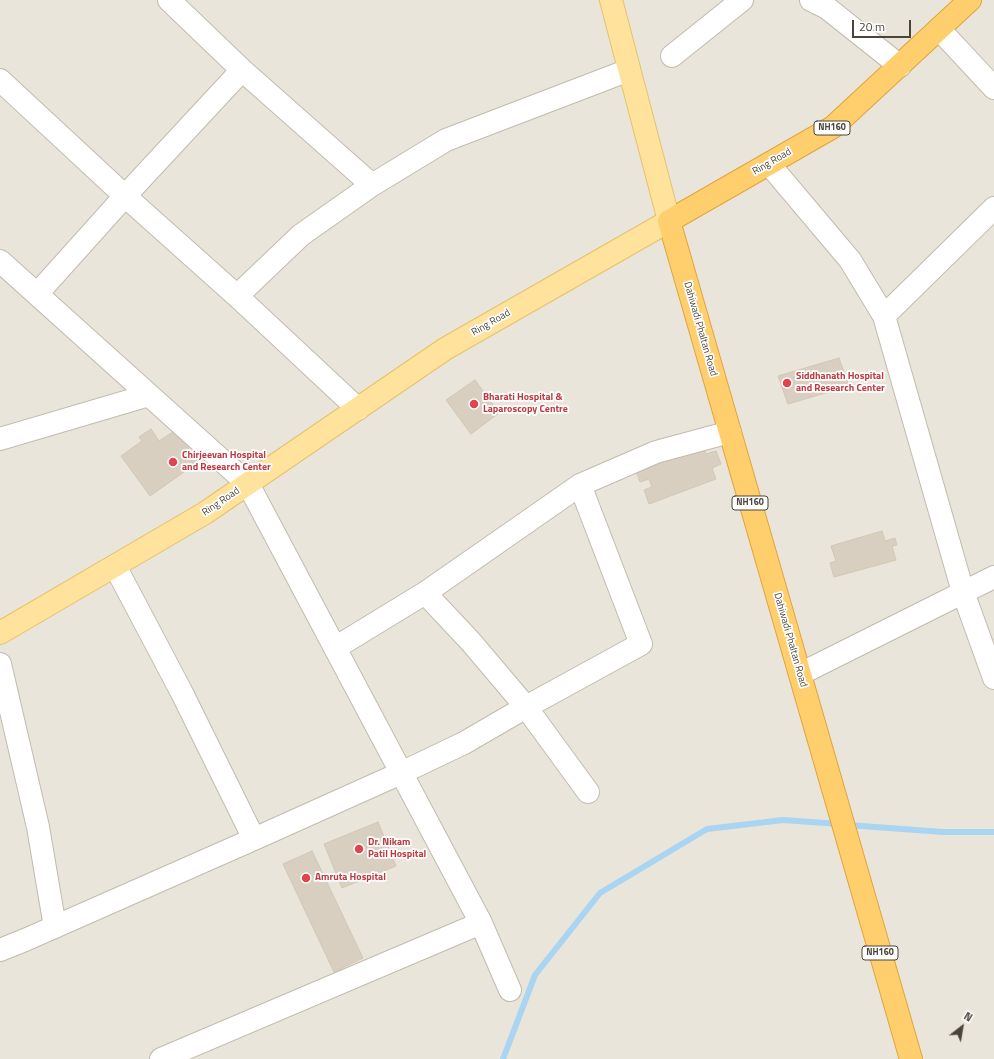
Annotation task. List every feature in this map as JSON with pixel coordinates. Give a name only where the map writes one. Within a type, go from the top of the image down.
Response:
[{"type":"highway","name":"Ring Road","points":[[669,221],[833,128],[970,0]]},
{"type":"highway","name":"Dahiwadi Phaltan Road","points":[[669,221],[911,1059]]},
{"type":"main road","points":[[611,0],[669,221]]},
{"type":"main road","name":"Ring Road","points":[[0,633],[205,513],[445,349],[669,221]]},
{"type":"street","points":[[170,0],[242,70],[372,185]]},
{"type":"street","points":[[672,56],[742,0]]},
{"type":"street","points":[[812,0],[827,8],[900,66]]},
{"type":"street","points":[[939,30],[994,88]]},
{"type":"street","points":[[37,294],[125,196],[242,70]]},
{"type":"street","points":[[238,296],[301,235],[372,185],[446,140],[629,70]]},
{"type":"street","points":[[0,80],[125,196],[238,296],[358,409]]},
{"type":"street","points":[[769,164],[850,260],[884,316],[963,592],[994,678]]},
{"type":"street","points":[[884,316],[994,208]]},
{"type":"street","points":[[0,261],[248,484],[481,923],[510,990]]},
{"type":"street","points":[[0,439],[149,395]]},
{"type":"street","points":[[335,648],[425,593],[580,485],[656,452],[730,432]]},
{"type":"street","points":[[0,950],[254,839],[464,743],[641,644],[580,485]]},
{"type":"street","points":[[115,566],[182,693],[254,839]]},
{"type":"street","points":[[800,674],[994,577]]},
{"type":"street","points":[[425,593],[471,642],[526,707],[588,792]]},
{"type":"street","points":[[0,664],[38,827],[55,927]]},
{"type":"street","points":[[161,1059],[481,923]]},
{"type":"shaded area","points":[[0,0],[994,0],[994,1059],[0,1059]]},
{"type":"building","points":[[839,358],[849,386],[788,404],[778,376]]},
{"type":"building","points":[[475,380],[499,413],[471,434],[446,400]]},
{"type":"building","points":[[151,429],[159,441],[176,430],[198,462],[150,496],[121,456],[142,441],[139,437]]},
{"type":"building","points":[[702,443],[706,454],[716,451],[721,464],[712,468],[716,479],[649,504],[644,490],[652,487],[649,479],[640,482],[635,468]]},
{"type":"building","points":[[882,531],[885,541],[895,538],[897,545],[892,546],[896,560],[834,577],[830,563],[836,561],[831,546]]},
{"type":"building","points":[[378,822],[396,866],[342,888],[324,844]]},
{"type":"building","points":[[312,851],[363,958],[334,972],[283,864]]},
{"type":"waterway","points":[[503,1059],[535,975],[600,893],[707,829],[783,820],[839,824]]},
{"type":"waterway","points":[[848,825],[943,832],[994,832]]},
{"type":"place","name":"Siddhanath Hospital and Research Center","points":[[787,383]]},
{"type":"place","name":"Bharati Hospital & Laparoscopy Centre","points":[[474,404]]},
{"type":"place","name":"Chirjeevan Hospital and Research Center","points":[[173,462]]},
{"type":"place","name":"Dr. Nikam Patil Hospital","points":[[359,849]]},
{"type":"place","name":"Amruta Hospital","points":[[306,878]]}]
